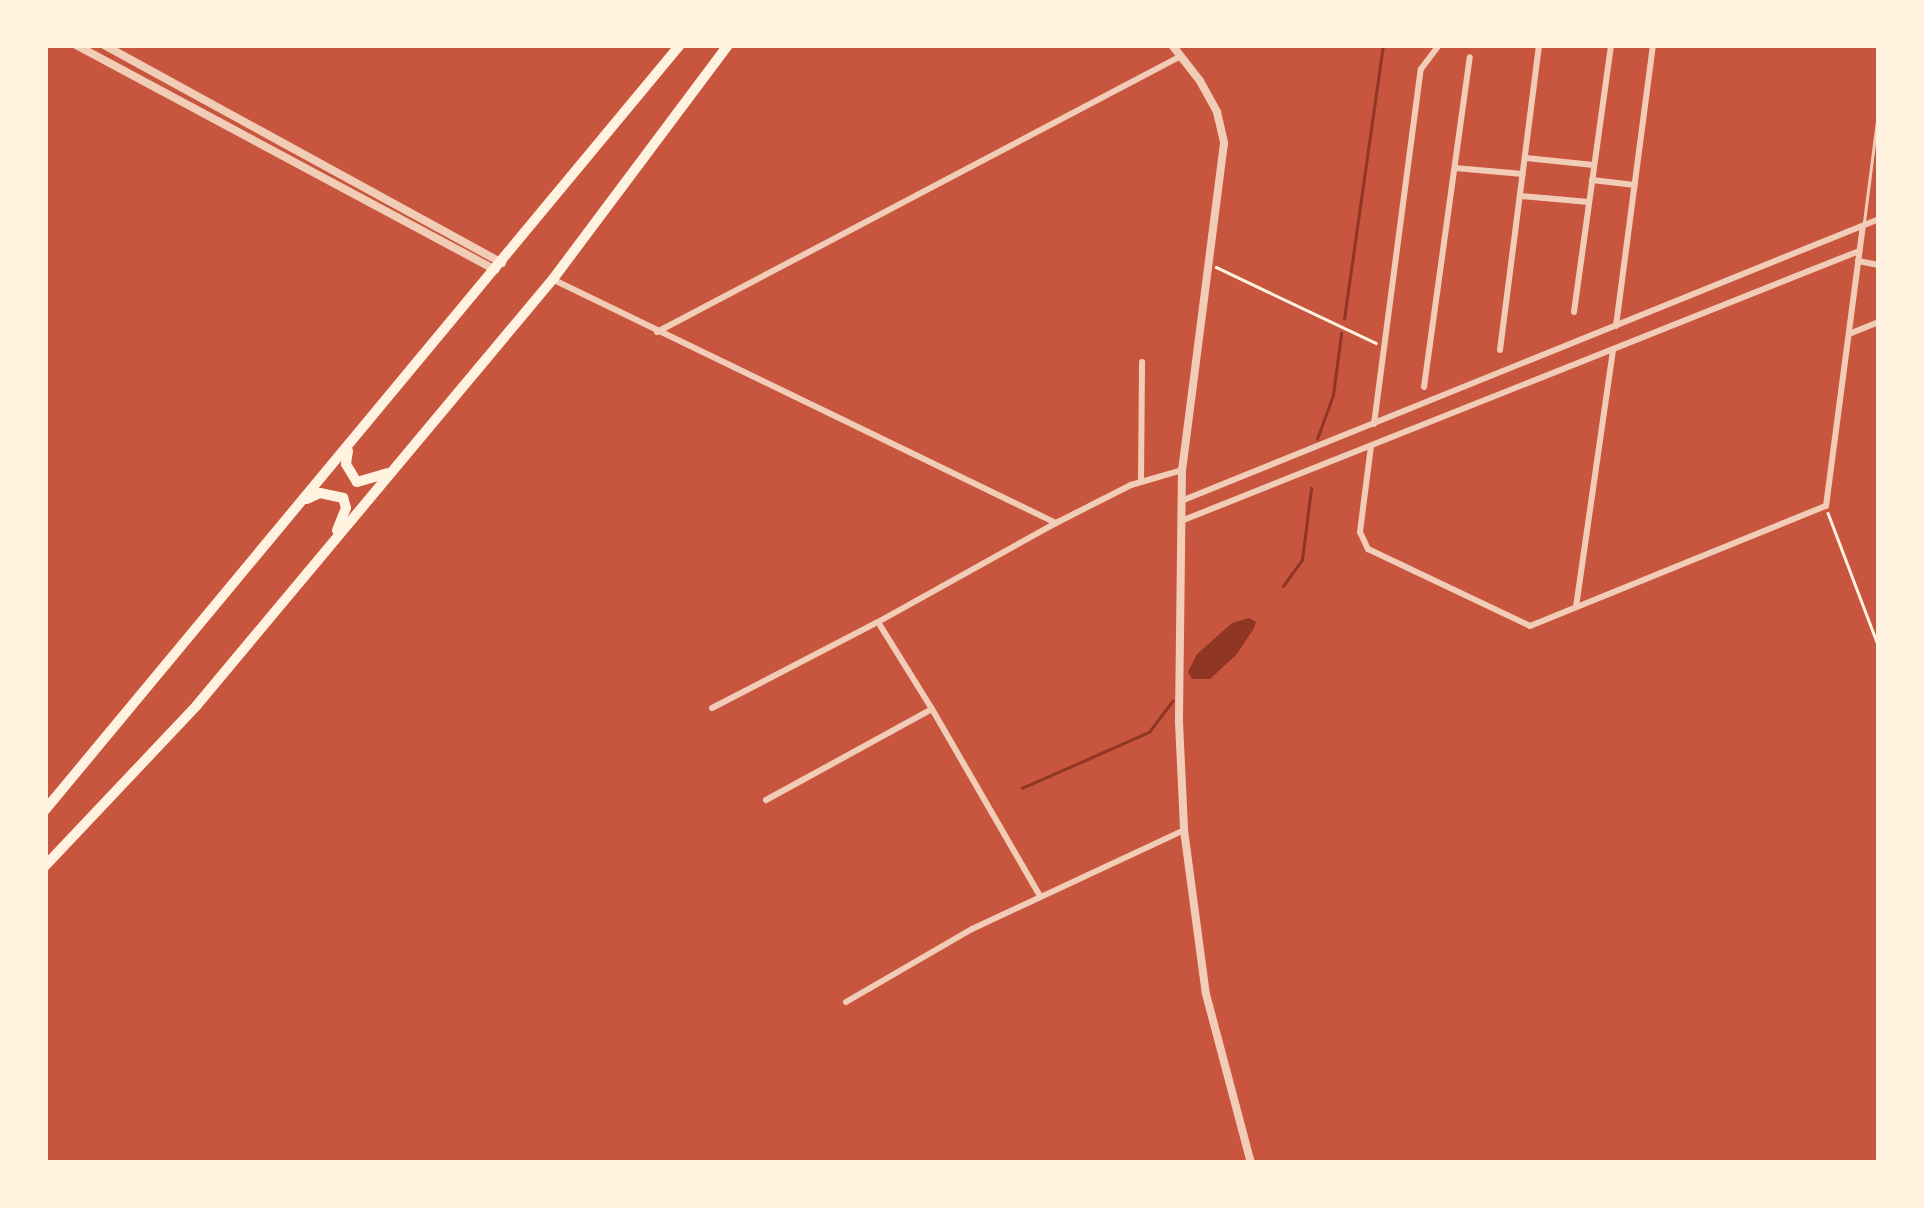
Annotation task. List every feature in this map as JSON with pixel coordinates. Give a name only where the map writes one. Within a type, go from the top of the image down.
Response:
[{"type":"highway","points":[[45,810],[680,45]]},
{"type":"highway","points":[[45,866],[197,706],[315,565],[552,280],[728,45]]},
{"type":"highway","points":[[350,445],[346,464],[357,482],[376,479],[396,467]]},
{"type":"highway","points":[[302,502],[325,492],[343,498],[346,505],[341,523],[315,565]]},
{"type":"street","points":[[76,45],[499,267]]},
{"type":"street","points":[[104,45],[499,267]]},
{"type":"street","points":[[1172,45],[1217,112],[1224,142],[1182,470],[1179,722],[1184,830],[1206,994],[1251,1163]]},
{"type":"street","points":[[1374,424],[1421,69],[1439,45]]},
{"type":"street","points":[[1500,350],[1539,45]]},
{"type":"street","points":[[1574,312],[1612,45]]},
{"type":"street","points":[[1616,326],[1653,45]]},
{"type":"street","points":[[657,332],[1181,56]]},
{"type":"street","points":[[1424,387],[1470,57]]},
{"type":"street","points":[[1526,158],[1594,165]]},
{"type":"street","points":[[1455,168],[1523,174]]},
{"type":"street","points":[[1592,180],[1634,185]]},
{"type":"street","points":[[1520,196],[1589,202]]},
{"type":"street","points":[[1181,501],[1879,219]]},
{"type":"street","points":[[1371,446],[1360,532],[1368,548],[1522,624],[1544,623],[1826,506],[1863,225]]},
{"type":"street","points":[[1181,521],[1859,251]]},
{"type":"street","points":[[1858,261],[1879,265]]},
{"type":"street","points":[[552,280],[1056,523]]},
{"type":"street","points":[[1849,334],[1879,322]]},
{"type":"street","points":[[1576,608],[1613,350]]},
{"type":"street","points":[[1141,481],[1142,362]]},
{"type":"street","points":[[712,708],[1056,523],[1141,481],[1182,470]]},
{"type":"street","points":[[878,622],[1040,896]]},
{"type":"street","points":[[766,800],[932,710]]},
{"type":"street","points":[[846,1002],[957,937],[1184,830]]},
{"type":"lane","points":[[1863,225],[1879,105]]},
{"type":"path","points":[[1206,262],[1382,346]]},
{"type":"path","points":[[1826,506],[1879,647]]},
{"type":"shaded area","points":[[1249,618],[1256,622],[1254,628],[1237,654],[1210,679],[1192,679],[1188,672],[1197,654],[1232,623]]},
{"type":"waterway","points":[[1344,319],[1383,45]]},
{"type":"waterway","points":[[1317,439],[1333,395],[1341,334]]},
{"type":"waterway","points":[[1283,586],[1302,560],[1311,489]]},
{"type":"waterway","points":[[1022,788],[1149,732],[1172,701]]}]
